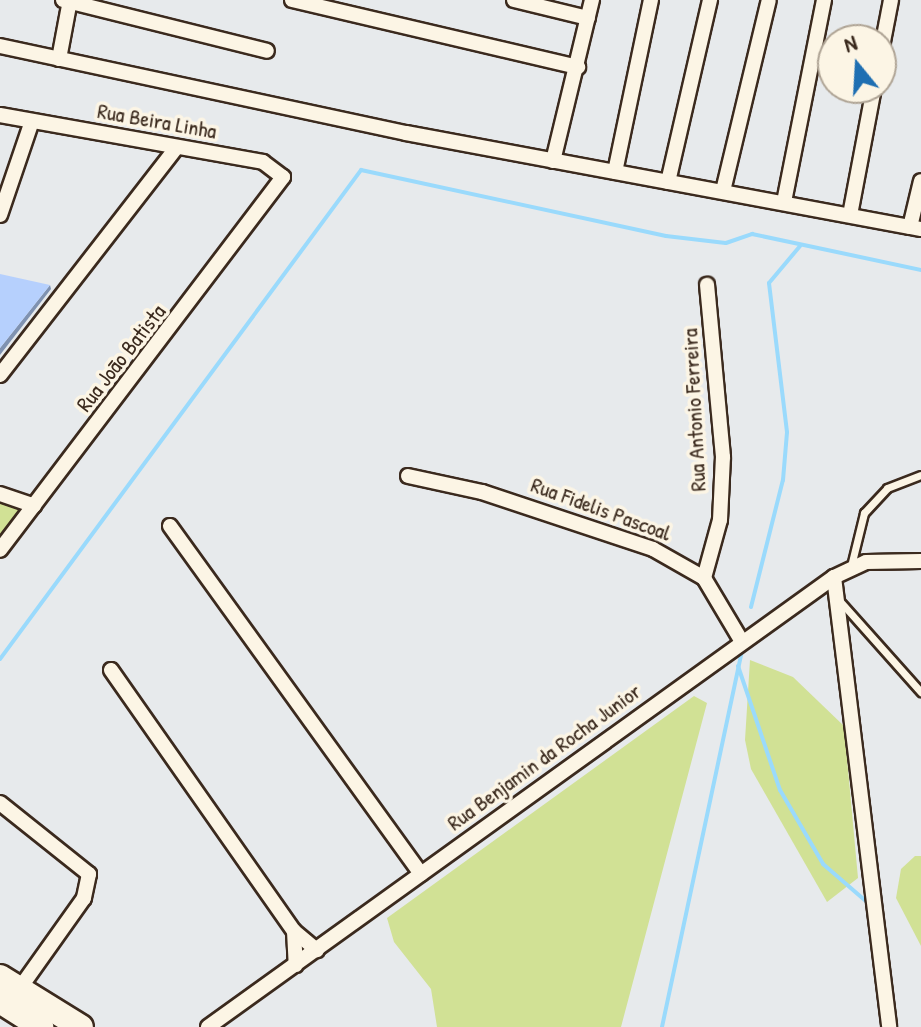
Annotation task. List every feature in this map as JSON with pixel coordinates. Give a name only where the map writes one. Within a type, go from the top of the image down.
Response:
[{"type":"main road","points":[[7,989],[41,1027]]},
{"type":"main road","points":[[7,989],[81,1027]]},
{"type":"street","points":[[292,0],[578,67]]},
{"type":"street","points":[[514,0],[588,18]]},
{"type":"street","points":[[553,161],[592,0]]},
{"type":"street","points":[[615,172],[651,0]]},
{"type":"street","points":[[668,182],[710,0]]},
{"type":"street","points":[[723,191],[769,0]]},
{"type":"street","points":[[784,202],[824,0]]},
{"type":"street","points":[[886,24],[891,0]]},
{"type":"street","points":[[59,59],[67,1],[267,51]]},
{"type":"street","points":[[0,46],[553,161],[916,228],[921,181]]},
{"type":"street","points":[[850,215],[871,104]]},
{"type":"street","name":"Rua Beira Linha","points":[[0,115],[277,167],[278,192]]},
{"type":"street","points":[[0,215],[32,121]]},
{"type":"street","points":[[0,375],[176,148]]},
{"type":"street","name":"Rua Joāo Batista","points":[[0,550],[278,192]]},
{"type":"street","name":"Rua Antonio Ferreira","points":[[704,578],[720,520],[723,457],[707,285]]},
{"type":"street","name":"Rua Fidelis Pascoal","points":[[408,476],[613,533],[704,578]]},
{"type":"street","points":[[0,494],[34,506]]},
{"type":"street","points":[[170,526],[421,874]]},
{"type":"street","name":"Rua Benjamin da Rocha Junior","points":[[208,1027],[741,640],[834,577],[851,566],[921,561]]},
{"type":"street","points":[[834,577],[889,1027]]},
{"type":"street","points":[[704,578],[741,640]]},
{"type":"street","points":[[111,670],[294,931],[317,950]]},
{"type":"street","points":[[0,803],[89,874],[84,898],[7,989]]},
{"type":"street","points":[[294,931],[296,965]]},
{"type":"lane","points":[[851,566],[870,506],[887,488],[921,475]]},
{"type":"lane","points":[[837,597],[921,692]]},
{"type":"green space","points":[[0,497],[32,508],[0,549]]},
{"type":"green space","points":[[750,660],[793,677],[844,726],[858,878],[827,902],[751,769],[745,740]]},
{"type":"green space","points":[[694,696],[707,703],[621,1027],[437,1027],[431,989],[394,942],[387,918]]},
{"type":"green space","points":[[915,856],[921,856],[921,946],[896,898],[901,869]]},
{"type":"building","points":[[0,274],[50,285],[0,348]]},
{"type":"waterway","points":[[0,659],[361,170],[666,236],[726,243],[752,234],[921,270]]},
{"type":"waterway","points":[[751,607],[783,480],[787,432],[769,283],[800,246]]},
{"type":"waterway","points":[[662,1027],[742,650]]},
{"type":"waterway","points":[[738,666],[780,790],[823,864],[867,902]]}]
